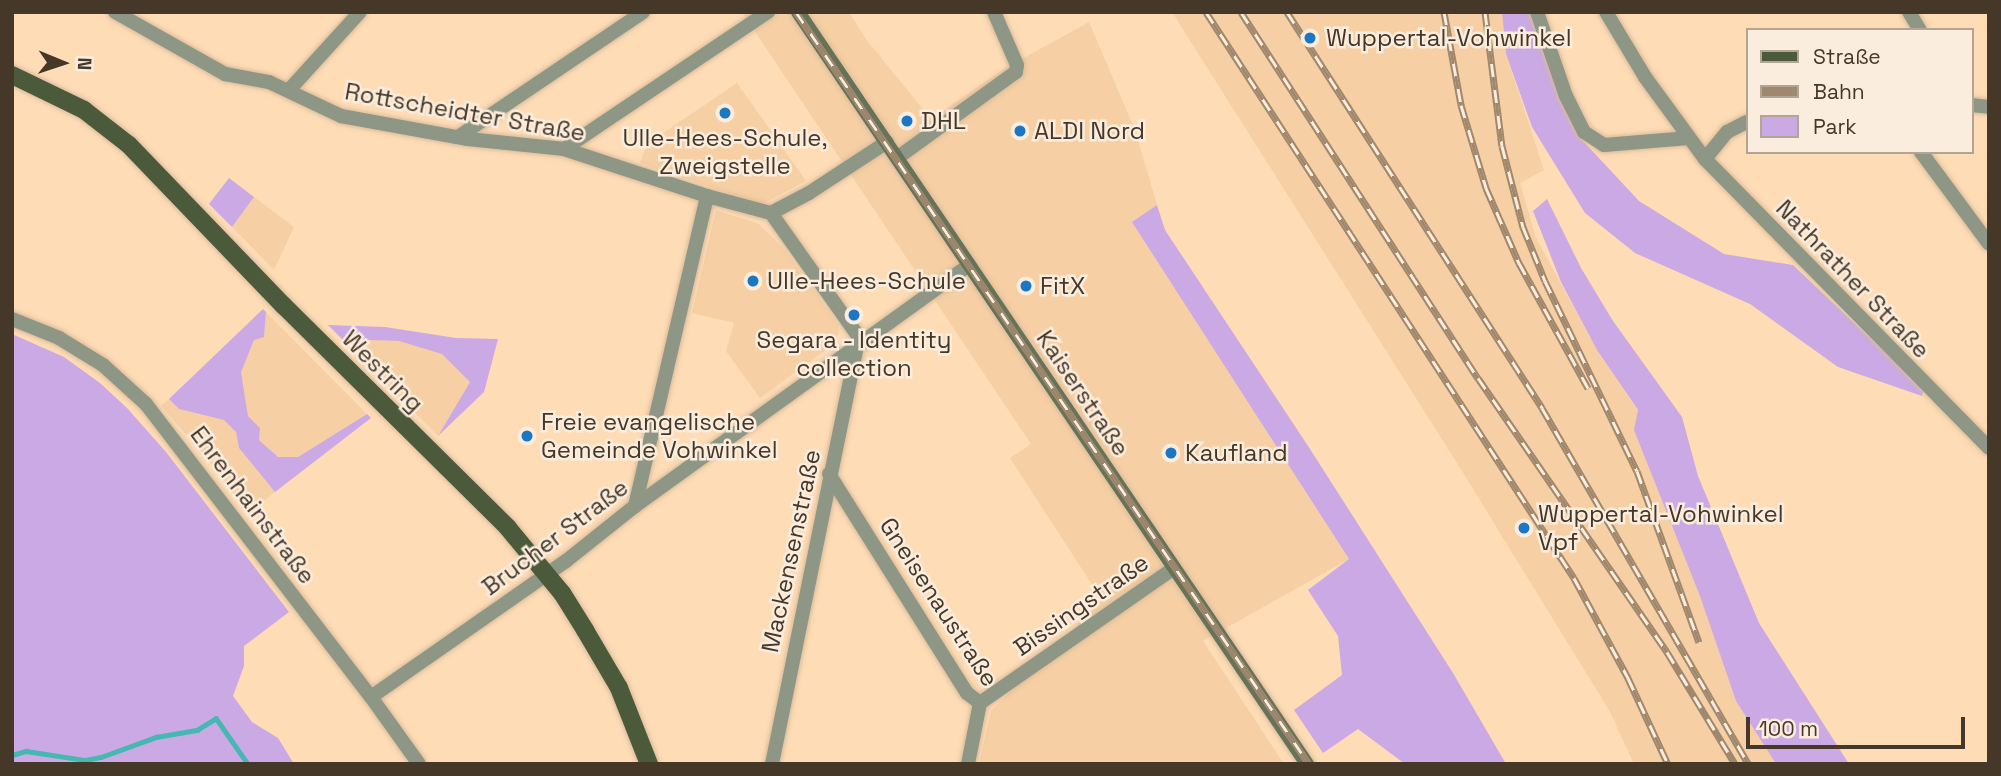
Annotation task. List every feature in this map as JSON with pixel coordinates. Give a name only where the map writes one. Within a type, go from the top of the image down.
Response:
[{"type":"main road","name":"Kaiserstraße","points":[[799,12],[1307,764]]},
{"type":"main road","name":"Westring","points":[[12,75],[84,110],[129,145],[450,475],[508,528],[570,604],[619,688],[649,764]]},
{"type":"street","name":"Rottscheidter Straße","points":[[115,12],[225,74],[269,82],[341,116],[458,137],[564,149],[707,196],[771,213]]},
{"type":"street","points":[[289,90],[360,12]]},
{"type":"street","points":[[458,137],[643,12]]},
{"type":"street","points":[[564,149],[768,12]]},
{"type":"street","points":[[897,158],[1016,72],[1017,65],[994,12]]},
{"type":"street","points":[[1537,12],[1566,96],[1584,132],[1604,145],[1689,138]]},
{"type":"street","name":"Nathrather Straße","points":[[1606,12],[1645,77],[1680,121],[1705,159],[1989,448]]},
{"type":"street","points":[[1909,12],[1919,28]]},
{"type":"street","points":[[1705,159],[1727,132],[1745,123]]},
{"type":"street","points":[[860,346],[771,213],[809,193],[887,142]]},
{"type":"street","points":[[1922,154],[1989,244]]},
{"type":"street","points":[[635,506],[707,196]]},
{"type":"street","name":"Brucher Straße","points":[[371,697],[547,574],[635,506],[969,265]]},
{"type":"street","name":"Ehrenhainstraße","points":[[12,318],[59,338],[103,365],[146,404],[371,697],[419,764]]},
{"type":"street","name":"Mackensenstraße","points":[[772,764],[830,474],[860,346]]},
{"type":"street","name":"Gneisenaustraße","points":[[830,474],[967,693],[980,703],[968,764]]},
{"type":"street","name":"Bissingstraße","points":[[980,703],[1174,568]]},
{"type":"shaded area","points":[[742,12],[849,12],[865,38],[931,119],[1004,69],[1089,22],[1135,130],[1157,205],[1133,222],[1349,559],[1203,641],[1284,764],[979,764],[991,711],[1102,600],[1010,458],[1031,444]]},
{"type":"shaded area","points":[[1172,12],[1502,12],[1506,54],[1544,170],[1520,183],[1536,238],[1597,350],[1638,411],[1736,701],[1776,764],[1634,764],[1609,710],[1457,463]]},
{"type":"shaded area","name":"Ulle-Hees-Schule, Zweigstelle","points":[[737,83],[806,181],[762,204],[640,163],[647,144]]},
{"type":"shaded area","points":[[254,197],[294,227],[274,270],[232,227]]},
{"type":"shaded area","name":"Ulle-Hees-Schule","points":[[716,210],[759,224],[783,248],[838,325],[839,332],[834,344],[760,398],[726,351],[734,323],[692,313]]},
{"type":"shaded area","points":[[266,312],[367,414],[298,457],[278,457],[259,440],[260,428],[248,416],[241,372],[254,339],[264,337]]},
{"type":"shaded area","points":[[342,339],[399,341],[442,353],[470,382],[438,436]]},
{"type":"shaded area","points":[[169,399],[179,409],[224,420],[236,432],[239,448],[275,492],[248,513],[206,457],[161,406]]},
{"type":"green space","points":[[1502,12],[1532,12],[1562,97],[1583,141],[1639,201],[1724,254],[1793,265],[1924,389],[1922,396],[1838,367],[1750,304],[1635,253],[1585,213],[1532,127],[1506,54]]},
{"type":"green space","points":[[229,178],[254,197],[232,227],[209,204]]},
{"type":"green space","points":[[1547,199],[1581,268],[1613,321],[1682,417],[1698,476],[1759,623],[1849,764],[1776,764],[1736,701],[1700,596],[1634,430],[1638,410],[1597,350],[1561,282],[1533,211]]},
{"type":"green space","points":[[1157,205],[1165,230],[1310,449],[1453,673],[1506,764],[1405,764],[1358,729],[1323,753],[1294,710],[1342,675],[1338,636],[1308,590],[1349,559],[1132,222]]},
{"type":"green space","points":[[263,309],[266,312],[264,337],[254,340],[241,372],[248,416],[260,428],[259,440],[278,457],[298,457],[367,414],[371,418],[275,492],[239,448],[236,432],[224,420],[179,409],[169,399]]},
{"type":"green space","points":[[328,325],[385,327],[456,338],[498,339],[484,392],[438,436],[470,382],[442,354],[399,341],[342,339]]},
{"type":"green space","points":[[12,334],[64,357],[100,383],[127,408],[166,452],[289,612],[244,646],[244,666],[233,696],[252,722],[278,738],[294,764],[12,764]]},
{"type":"waterway","points":[[12,755],[26,751],[85,760],[156,737],[197,730],[216,718],[248,764]]},
{"type":"railway","points":[[796,12],[1309,764]]},
{"type":"railway","points":[[1206,12],[1574,578],[1628,678],[1668,764]]},
{"type":"railway","points":[[1241,12],[1478,378],[1667,652],[1735,764]]},
{"type":"railway","points":[[1287,12],[1542,408],[1748,764]]},
{"type":"railway","points":[[1444,12],[1461,105],[1486,188],[1519,263],[1588,388]]},
{"type":"railway","points":[[1485,12],[1502,146],[1523,227],[1545,281],[1637,471],[1699,642]]},
{"type":"place","name":"Wuppertal-Vohwinkel","points":[[1310,38]]},
{"type":"place","name":"Ulle-Hees-Schule, Zweigstelle","points":[[725,113]]},
{"type":"place","name":"DHL","points":[[907,121]]},
{"type":"place","name":"ALDI Nord","points":[[1020,131]]},
{"type":"place","name":"Ulle-Hees-Schule","points":[[753,281]]},
{"type":"place","name":"FitX","points":[[1026,286]]},
{"type":"place","name":"Segara - Identity collection","points":[[854,315]]},
{"type":"place","name":"Freie evangelische Gemeinde Vohwinkel","points":[[527,436]]},
{"type":"place","name":"Kaufland","points":[[1171,453]]},
{"type":"place","name":"Wuppertal-Vohwinkel Vpf","points":[[1524,528]]}]
